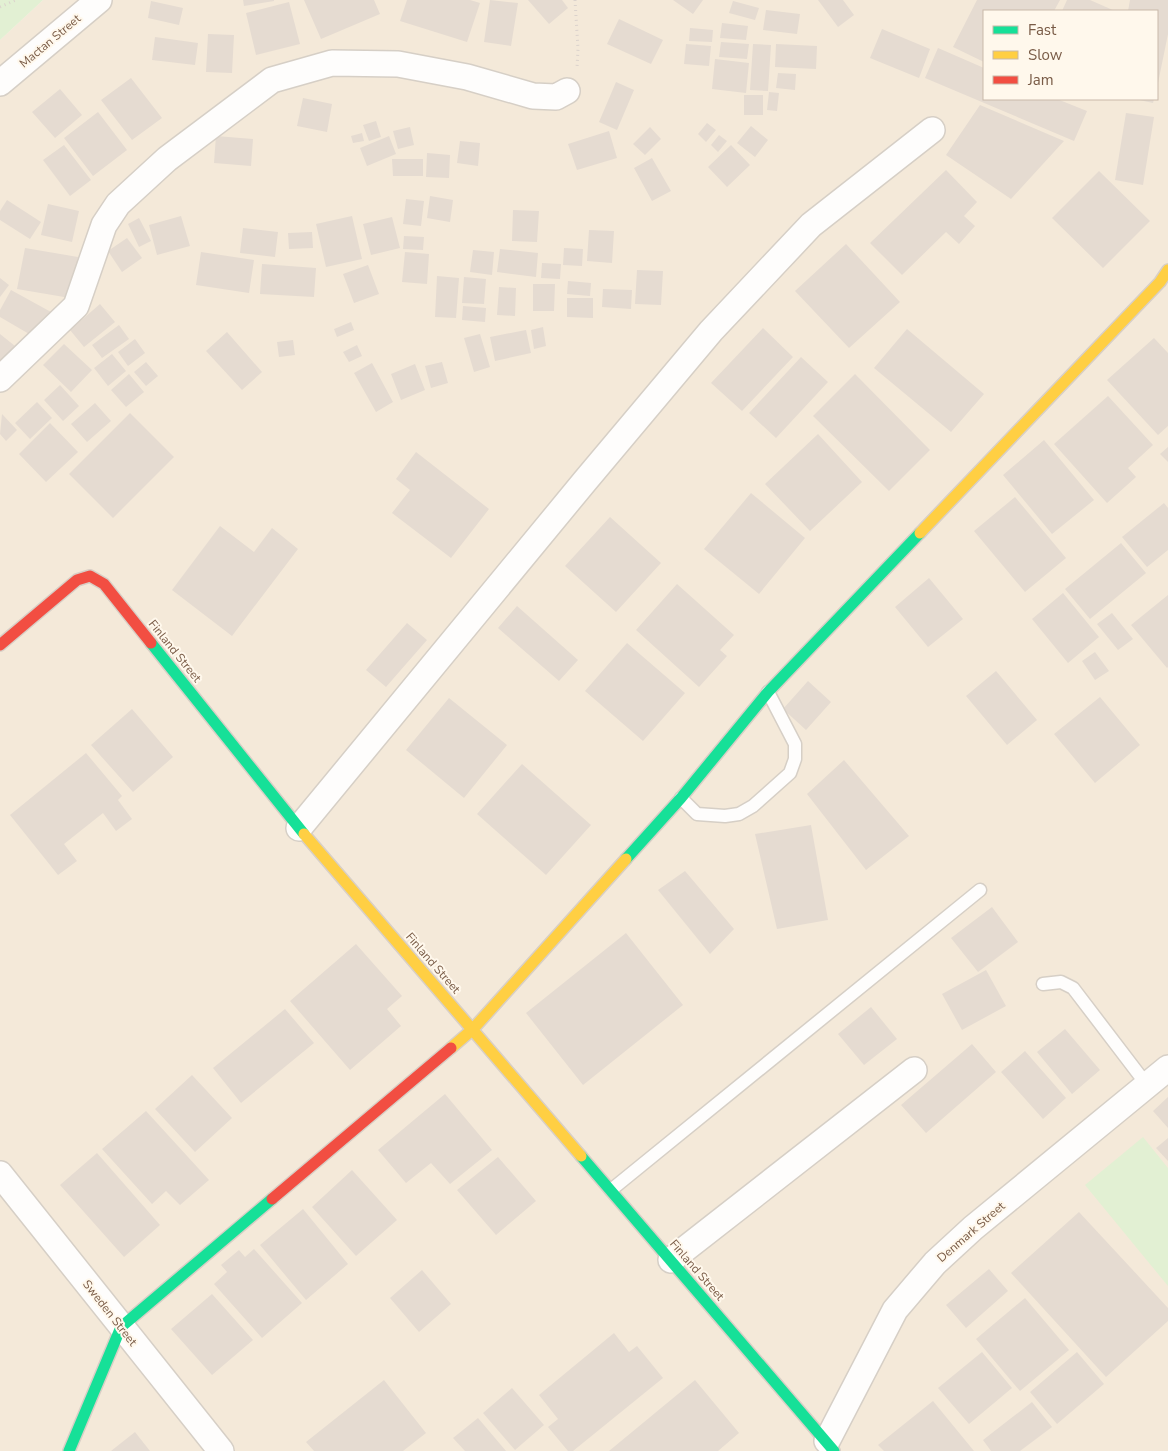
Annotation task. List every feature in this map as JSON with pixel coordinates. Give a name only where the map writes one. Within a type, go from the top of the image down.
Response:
[{"type":"street","name":"Mactan Street","points":[[0,83],[99,0]]},
{"type":"street","points":[[0,379],[76,306],[104,226],[118,204],[167,159],[272,80],[332,63],[398,64],[467,77],[533,96],[556,97],[567,91]]},
{"type":"street","points":[[299,828],[711,331],[811,225],[932,130]]},
{"type":"street","points":[[69,1451],[121,1327],[472,1029],[681,798],[768,692],[1160,282],[1168,270]]},
{"type":"street","name":"Finland Street","points":[[0,644],[77,580],[90,576],[104,584],[299,828],[831,1446]]},
{"type":"street","name":"Denmark Street","points":[[831,1446],[895,1310],[935,1263],[973,1228],[1168,1068]]},
{"type":"street","points":[[671,1260],[914,1070]]},
{"type":"street","name":"Sweden Street","points":[[0,1174],[221,1451]]},
{"type":"lane","points":[[681,798],[697,814],[725,816],[739,814],[753,806],[790,773],[795,759],[795,744],[768,692]]},
{"type":"lane","points":[[611,1190],[980,890]]},
{"type":"lane","points":[[1043,984],[1061,982],[1073,988],[1146,1085]]},
{"type":"path","points":[[0,7],[16,0]]},
{"type":"path","points":[[567,91],[576,78],[577,67],[575,0]]},
{"type":"shaded area","points":[[43,0],[1168,0],[1168,1451],[0,1451],[0,40]]},
{"type":"green space","points":[[0,0],[43,0],[0,40]]},
{"type":"green space","points":[[1143,1137],[1168,1168],[1168,1286],[1085,1185]]},
{"type":"building","points":[[243,0],[274,0],[274,1],[244,6]]},
{"type":"building","points":[[304,0],[374,0],[380,14],[321,39]]},
{"type":"building","points":[[407,0],[470,0],[480,3],[467,42],[400,21]]},
{"type":"building","points":[[490,0],[518,3],[511,46],[484,42]]},
{"type":"building","points":[[528,0],[562,0],[568,8],[549,24]]},
{"type":"building","points":[[673,0],[703,0],[693,14]]},
{"type":"building","points":[[818,0],[843,0],[854,15],[838,27]]},
{"type":"building","points":[[977,0],[1060,0],[1055,10],[983,10],[983,62],[953,47]]},
{"type":"building","points":[[1067,0],[1090,0],[1113,10],[1062,10]]},
{"type":"building","points":[[1130,0],[1168,0],[1168,34],[1158,83],[1158,10],[1128,10]]},
{"type":"building","points":[[151,1],[183,8],[179,25],[148,18]]},
{"type":"building","points":[[733,1],[759,8],[755,20],[729,13]]},
{"type":"building","points":[[289,2],[300,44],[256,55],[246,13]]},
{"type":"building","points":[[766,10],[800,14],[797,34],[763,30]]},
{"type":"building","points":[[619,19],[663,40],[651,64],[607,44]]},
{"type":"building","points":[[722,23],[748,26],[746,40],[720,38]]},
{"type":"building","points":[[690,28],[713,30],[712,42],[689,41]]},
{"type":"building","points":[[882,29],[930,49],[919,78],[870,58]]},
{"type":"building","points":[[208,34],[234,35],[232,73],[206,72]]},
{"type":"building","points":[[155,37],[198,43],[195,65],[152,60]]},
{"type":"building","points":[[721,42],[749,44],[747,59],[719,57]]},
{"type":"building","points":[[686,44],[711,46],[709,66],[684,64]]},
{"type":"building","points":[[753,44],[771,45],[768,91],[750,90]]},
{"type":"building","points":[[776,44],[817,46],[816,69],[775,67]]},
{"type":"building","points":[[938,48],[983,68],[983,100],[1060,100],[1087,111],[1074,141],[925,78]]},
{"type":"building","points":[[715,59],[749,63],[746,93],[712,89]]},
{"type":"building","points":[[778,73],[796,74],[795,90],[776,88]]},
{"type":"building","points":[[131,78],[162,118],[132,140],[101,100]]},
{"type":"building","points":[[616,82],[634,90],[617,130],[599,122]]},
{"type":"building","points":[[60,89],[82,115],[55,138],[32,112]]},
{"type":"building","points":[[769,92],[779,93],[777,111],[767,110]]},
{"type":"building","points":[[744,95],[763,95],[763,115],[744,115]]},
{"type":"building","points":[[303,98],[332,104],[327,132],[297,126]]},
{"type":"building","points":[[1140,100],[1154,100],[1153,103]]},
{"type":"building","points":[[980,105],[1064,141],[1011,199],[946,155]]},
{"type":"building","points":[[98,112],[127,150],[93,176],[64,138]]},
{"type":"building","points":[[1126,113],[1154,117],[1143,185],[1115,180]]},
{"type":"building","points":[[376,121],[381,137],[369,141],[363,125]]},
{"type":"building","points":[[707,123],[716,130],[706,142],[698,134]]},
{"type":"building","points":[[751,126],[768,140],[755,157],[737,143]]},
{"type":"building","points":[[410,127],[414,145],[398,149],[393,131]]},
{"type":"building","points":[[650,127],[661,139],[645,155],[633,144]]},
{"type":"building","points":[[609,131],[617,158],[577,170],[568,144]]},
{"type":"building","points":[[362,133],[364,141],[353,143],[351,136]]},
{"type":"building","points":[[719,135],[727,141],[718,152],[711,145]]},
{"type":"building","points":[[216,136],[253,139],[251,166],[214,163]]},
{"type":"building","points":[[389,136],[396,154],[367,166],[360,148]]},
{"type":"building","points":[[460,141],[480,143],[478,166],[457,163]]},
{"type":"building","points":[[64,145],[91,180],[70,196],[43,160]]},
{"type":"building","points":[[731,145],[750,165],[727,187],[708,167]]},
{"type":"building","points":[[427,153],[450,155],[449,178],[426,177]]},
{"type":"building","points":[[652,158],[671,191],[652,201],[634,168]]},
{"type":"building","points":[[392,159],[423,159],[423,176],[393,176]]},
{"type":"building","points":[[946,170],[977,202],[964,216],[975,226],[959,244],[946,232],[902,275],[870,243]]},
{"type":"building","points":[[1099,171],[1150,221],[1103,268],[1052,218]]},
{"type":"building","points":[[430,196],[453,200],[450,222],[427,218]]},
{"type":"building","points":[[406,199],[424,201],[421,226],[403,224]]},
{"type":"building","points":[[7,200],[41,222],[30,239],[0,220],[0,211]]},
{"type":"building","points":[[48,204],[79,211],[72,242],[41,235]]},
{"type":"building","points":[[513,210],[539,211],[537,242],[512,241]]},
{"type":"building","points":[[181,216],[190,246],[157,255],[149,225]]},
{"type":"building","points":[[352,216],[362,259],[326,267],[316,224]]},
{"type":"building","points":[[392,217],[400,248],[371,255],[363,224]]},
{"type":"building","points":[[139,218],[151,241],[139,247],[128,224]]},
{"type":"building","points":[[243,228],[278,232],[275,257],[240,253]]},
{"type":"building","points":[[589,230],[614,231],[612,263],[587,261]]},
{"type":"building","points":[[312,232],[313,248],[289,249],[288,233]]},
{"type":"building","points":[[404,236],[424,237],[423,250],[403,249]]},
{"type":"building","points":[[127,238],[142,258],[122,272],[108,251]]},
{"type":"building","points":[[846,244],[900,302],[849,348],[795,291]]},
{"type":"building","points":[[25,248],[78,257],[70,298],[17,289]]},
{"type":"building","points":[[564,248],[583,249],[582,266],[563,265]]},
{"type":"building","points":[[500,249],[538,253],[536,277],[497,272]]},
{"type":"building","points":[[473,250],[494,252],[492,275],[470,272]]},
{"type":"building","points":[[201,252],[254,260],[249,293],[196,285]]},
{"type":"building","points":[[405,252],[429,254],[427,284],[402,282]]},
{"type":"building","points":[[542,263],[561,264],[560,279],[541,278]]},
{"type":"building","points":[[262,264],[316,268],[314,297],[260,294]]},
{"type":"building","points":[[368,265],[379,294],[354,303],[343,274]]},
{"type":"building","points":[[637,270],[663,271],[661,305],[635,304]]},
{"type":"building","points":[[437,276],[459,278],[456,318],[435,317]]},
{"type":"building","points":[[464,277],[486,279],[484,304],[462,303]]},
{"type":"building","points":[[0,278],[9,285],[0,297]]},
{"type":"building","points":[[568,281],[591,283],[590,296],[567,294]]},
{"type":"building","points":[[533,284],[555,284],[554,311],[533,311]]},
{"type":"building","points":[[499,287],[516,288],[515,316],[497,315]]},
{"type":"building","points":[[603,289],[632,290],[631,309],[602,307]]},
{"type":"building","points":[[11,290],[51,312],[36,338],[0,317],[0,310]]},
{"type":"building","points":[[567,298],[593,298],[593,318],[567,317]]},
{"type":"building","points":[[100,304],[115,322],[84,347],[70,330]]},
{"type":"building","points":[[463,306],[486,308],[485,322],[462,320]]},
{"type":"building","points":[[351,322],[354,330],[337,337],[334,329]]},
{"type":"building","points":[[119,325],[129,339],[102,358],[92,345]]},
{"type":"building","points":[[543,327],[546,346],[534,349],[531,330]]},
{"type":"building","points":[[763,328],[793,357],[742,411],[711,383]]},
{"type":"building","points":[[907,329],[984,394],[951,432],[874,368]]},
{"type":"building","points":[[526,330],[531,353],[495,361],[490,337]]},
{"type":"building","points":[[227,332],[262,372],[242,390],[206,351]]},
{"type":"building","points":[[0,334],[15,346],[0,364]]},
{"type":"building","points":[[480,334],[490,367],[474,372],[464,338]]},
{"type":"building","points":[[1154,338],[1168,353],[1168,426],[1158,435],[1107,380]]},
{"type":"building","points":[[135,339],[145,353],[128,366],[118,352]]},
{"type":"building","points":[[293,340],[295,355],[279,357],[277,342]]},
{"type":"building","points":[[64,344],[92,370],[71,392],[43,365]]},
{"type":"building","points":[[357,345],[362,356],[349,362],[343,352]]},
{"type":"building","points":[[112,354],[126,371],[108,386],[94,368]]},
{"type":"building","points":[[801,357],[828,382],[776,438],[749,413]]},
{"type":"building","points":[[146,362],[158,376],[146,386],[134,372]]},
{"type":"building","points":[[442,362],[448,383],[431,388],[425,366]]},
{"type":"building","points":[[372,363],[393,402],[376,412],[354,373]]},
{"type":"building","points":[[415,364],[425,390],[401,400],[391,374]]},
{"type":"building","points":[[129,374],[144,392],[126,407],[111,390]]},
{"type":"building","points":[[855,374],[930,450],[889,491],[813,416]]},
{"type":"building","points":[[60,385],[79,406],[63,421],[44,400]]},
{"type":"building","points":[[1108,396],[1153,445],[1128,468],[1136,477],[1107,503],[1054,444]]},
{"type":"building","points":[[37,402],[52,418],[30,439],[15,423]]},
{"type":"building","points":[[95,403],[111,421],[87,442],[71,424]]},
{"type":"building","points":[[130,413],[174,457],[113,518],[69,474]]},
{"type":"building","points":[[2,414],[17,430],[6,441],[0,434]]},
{"type":"building","points":[[50,423],[78,452],[46,482],[19,454]]},
{"type":"building","points":[[818,434],[862,482],[810,531],[765,484]]},
{"type":"building","points":[[1044,440],[1094,500],[1052,534],[1003,475]]},
{"type":"building","points":[[1168,447],[1168,462],[1160,454]]},
{"type":"building","points":[[416,452],[489,509],[451,558],[392,513],[410,490],[396,479]]},
{"type":"building","points":[[751,493],[805,538],[759,594],[704,549]]},
{"type":"building","points":[[1015,497],[1066,558],[1025,592],[974,531]]},
{"type":"building","points":[[1164,503],[1168,508],[1168,550],[1147,567],[1122,537]]},
{"type":"building","points":[[610,517],[661,563],[616,612],[565,566]]},
{"type":"building","points":[[220,526],[254,552],[272,528],[298,549],[232,636],[172,590]]},
{"type":"building","points":[[1121,543],[1146,573],[1090,619],[1065,589]]},
{"type":"building","points":[[929,578],[963,619],[928,647],[895,607]]},
{"type":"building","points":[[677,584],[734,635],[720,650],[727,656],[699,687],[636,630]]},
{"type":"building","points":[[1063,593],[1099,637],[1068,663],[1032,619]]},
{"type":"building","points":[[1168,595],[1168,667],[1167,668],[1131,625]]},
{"type":"building","points":[[517,606],[578,660],[559,681],[498,628]]},
{"type":"building","points":[[1112,613],[1133,639],[1118,650],[1097,624]]},
{"type":"building","points":[[407,623],[427,640],[386,687],[366,670]]},
{"type":"building","points":[[627,643],[685,693],[643,741],[585,691]]},
{"type":"building","points":[[1095,652],[1109,671],[1095,680],[1082,661]]},
{"type":"building","points":[[996,671],[1037,720],[1007,745],[966,696]]},
{"type":"building","points":[[808,681],[831,702],[806,730],[783,709]]},
{"type":"building","points":[[1100,697],[1140,745],[1095,783],[1054,734]]},
{"type":"building","points":[[449,698],[507,745],[464,798],[406,750]]},
{"type":"building","points":[[132,709],[173,757],[133,792],[91,745]]},
{"type":"building","points":[[86,753],[122,796],[118,800],[132,819],[116,831],[103,813],[64,844],[77,861],[58,875],[10,815]]},
{"type":"building","points":[[844,760],[909,836],[866,870],[807,794]]},
{"type":"building","points":[[522,764],[591,825],[546,875],[477,814]]},
{"type":"building","points":[[811,825],[828,920],[777,929],[755,834]]},
{"type":"building","points":[[685,871],[734,929],[710,954],[658,890]]},
{"type":"building","points":[[992,907],[1018,942],[978,972],[951,938]]},
{"type":"building","points":[[626,933],[683,1005],[583,1085],[526,1013]]},
{"type":"building","points":[[356,944],[402,996],[387,1009],[401,1026],[350,1070],[290,1001]]},
{"type":"building","points":[[986,970],[1006,1006],[962,1030],[942,994]]},
{"type":"building","points":[[871,1007],[897,1039],[864,1065],[838,1034]]},
{"type":"building","points":[[285,1009],[314,1043],[241,1103],[213,1068]]},
{"type":"building","points":[[1065,1029],[1100,1070],[1072,1094],[1037,1052]]},
{"type":"building","points":[[972,1044],[996,1072],[926,1133],[901,1105]]},
{"type":"building","points":[[1025,1051],[1066,1098],[1043,1119],[1001,1072]]},
{"type":"building","points":[[192,1075],[232,1118],[195,1152],[155,1109]]},
{"type":"building","points":[[445,1094],[492,1150],[450,1184],[431,1163],[406,1183],[378,1150]]},
{"type":"building","points":[[1168,1097],[1168,1128],[1153,1111]]},
{"type":"building","points":[[146,1111],[209,1180],[180,1205],[166,1191],[152,1204],[102,1149]]},
{"type":"building","points":[[1168,1138],[1168,1161],[1156,1148]]},
{"type":"building","points":[[97,1153],[160,1225],[124,1257],[60,1185]]},
{"type":"building","points":[[498,1157],[536,1201],[496,1235],[457,1190]]},
{"type":"building","points":[[352,1170],[397,1220],[356,1256],[312,1207]]},
{"type":"building","points":[[303,1209],[348,1264],[306,1300],[260,1245]]},
{"type":"building","points":[[1079,1212],[1168,1308],[1168,1321],[1106,1377],[1011,1273]]},
{"type":"building","points":[[254,1249],[302,1303],[262,1338],[214,1284],[227,1272],[221,1265],[239,1250],[245,1257]]},
{"type":"building","points":[[989,1269],[1008,1291],[966,1328],[946,1305]]},
{"type":"building","points":[[422,1270],[451,1304],[419,1332],[390,1298]]},
{"type":"building","points":[[212,1294],[253,1340],[212,1375],[171,1329]]},
{"type":"building","points":[[1025,1298],[1069,1350],[1020,1391],[976,1339]]},
{"type":"building","points":[[614,1333],[629,1352],[637,1346],[663,1378],[573,1451],[568,1451],[548,1427],[558,1419],[539,1395]]},
{"type":"building","points":[[982,1352],[1012,1388],[969,1424],[938,1388]]},
{"type":"building","points":[[1077,1352],[1104,1384],[1057,1424],[1030,1392]]},
{"type":"building","points":[[384,1380],[426,1433],[403,1451],[314,1451],[306,1442]]},
{"type":"building","points":[[695,1380],[739,1433],[718,1451],[609,1451]]},
{"type":"building","points":[[512,1388],[544,1425],[515,1450],[483,1413]]},
{"type":"building","points":[[933,1401],[974,1451],[884,1451],[878,1445]]},
{"type":"building","points":[[1032,1402],[1052,1427],[1020,1451],[991,1451],[983,1440]]},
{"type":"building","points":[[478,1418],[506,1451],[465,1451],[453,1438]]},
{"type":"building","points":[[135,1432],[150,1451],[111,1451]]},
{"type":"traffic: fast","points":[[626,859],[681,798],[768,692],[920,533]]},
{"type":"traffic: fast","points":[[151,643],[304,834]]},
{"type":"traffic: fast","points":[[581,1156],[834,1451]]},
{"type":"traffic: fast","points":[[69,1451],[121,1327],[272,1199]]},
{"type":"traffic: slow","points":[[920,533],[1160,282],[1168,270]]},
{"type":"traffic: slow","points":[[304,834],[581,1156]]},
{"type":"traffic: slow","points":[[451,1048],[473,1029],[626,859]]},
{"type":"traffic: jam","points":[[0,645],[77,580],[90,576],[104,584],[151,643]]},
{"type":"traffic: jam","points":[[272,1199],[451,1048]]}]
